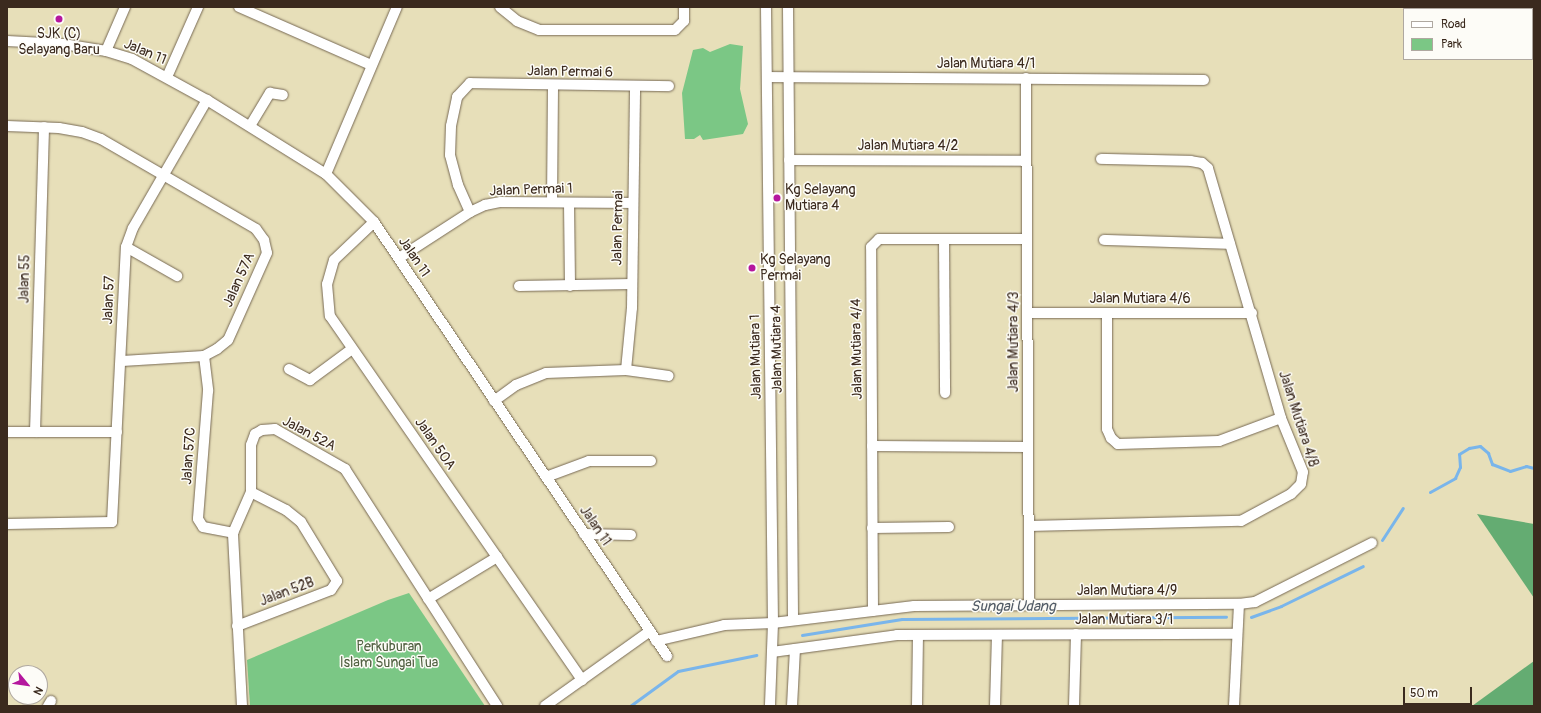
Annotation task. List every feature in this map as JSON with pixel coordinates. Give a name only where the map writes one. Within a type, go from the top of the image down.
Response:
[{"type":"street","points":[[106,51],[125,7]]},
{"type":"street","points":[[167,77],[198,7]]},
{"type":"street","points":[[239,7],[371,65]]},
{"type":"street","points":[[326,174],[371,65],[397,7]]},
{"type":"street","points":[[500,7],[517,21],[539,30],[675,30],[684,21],[684,7]]},
{"type":"street","name":"Jalan Mutiara 1","points":[[766,7],[773,623],[770,706]]},
{"type":"street","name":"Jalan Mutiara 4","points":[[788,7],[793,620]]},
{"type":"street","name":"Jalan 11","points":[[7,41],[63,44],[106,51],[132,59],[207,100],[326,174],[374,222],[667,656]]},
{"type":"street","name":"Jalan Mutiara 4/1","points":[[767,78],[1204,80]]},
{"type":"street","name":"Jalan Mutiara 4/3","points":[[1026,78],[1029,605]]},
{"type":"street","name":"Jalan Permai 6","points":[[470,212],[458,185],[450,155],[451,126],[457,97],[470,83],[553,86],[669,86]]},
{"type":"street","points":[[552,202],[553,86]]},
{"type":"street","name":"Jalan Permai","points":[[626,370],[632,284],[632,203],[635,87]]},
{"type":"street","points":[[250,126],[270,93],[283,96]]},
{"type":"street","name":"Jalan 57","points":[[7,524],[112,522],[122,361],[126,247],[133,228],[207,100]]},
{"type":"street","name":"Jalan 57A","points":[[7,126],[44,127],[88,134],[164,175],[256,229],[264,240],[267,253],[228,340],[204,356]]},
{"type":"street","name":"Jalan 55","points":[[35,432],[44,127]]},
{"type":"street","name":"Jalan Mutiara 4/8","points":[[1029,526],[1241,521],[1291,494],[1301,484],[1303,472],[1281,418],[1252,313],[1208,168],[1202,163],[1101,159]]},
{"type":"street","name":"Jalan Mutiara 4/2","points":[[789,160],[1026,161]]},
{"type":"street","name":"Jalan Permai 1","points":[[399,258],[470,212],[501,202],[632,203]]},
{"type":"street","points":[[569,203],[570,286]]},
{"type":"street","name":"Jalan 50A","points":[[374,222],[334,260],[327,284],[330,316],[582,680]]},
{"type":"street","name":"Jalan Mutiara 4/4","points":[[873,611],[871,247],[878,239],[1027,239]]},
{"type":"street","points":[[944,239],[945,393]]},
{"type":"street","points":[[1104,240],[1230,244]]},
{"type":"street","points":[[126,247],[177,276]]},
{"type":"street","points":[[519,286],[632,284]]},
{"type":"street","name":"Jalan Mutiara 4/6","points":[[1028,313],[1252,313]]},
{"type":"street","points":[[1107,313],[1107,429],[1111,438],[1118,444],[1219,441],[1281,418]]},
{"type":"street","points":[[289,369],[310,380],[352,349]]},
{"type":"street","points":[[122,361],[204,356]]},
{"type":"street","name":"Jalan 57C","points":[[204,356],[208,391],[198,519],[203,527],[233,533]]},
{"type":"street","points":[[494,401],[516,385],[546,374],[626,370],[669,376]]},
{"type":"street","name":"Jalan 52A","points":[[242,706],[233,533],[251,492],[251,445],[255,434],[262,430],[275,429],[345,469],[498,706]]},
{"type":"street","points":[[7,432],[117,432]]},
{"type":"street","points":[[872,446],[1028,447]]},
{"type":"street","points":[[546,477],[589,461],[651,461]]},
{"type":"street","name":"Jalan 52B","points":[[237,626],[332,590],[336,581],[301,522],[286,510],[251,492]]},
{"type":"street","points":[[872,528],[948,527]]},
{"type":"street","points":[[584,534],[631,535]]},
{"type":"street","name":"Jalan Mutiara 4/9","points":[[656,641],[724,625],[773,623],[914,606],[1240,604],[1255,602],[1372,544]]},
{"type":"street","points":[[428,599],[496,557]]},
{"type":"street","points":[[1234,706],[1237,634],[1240,604]]},
{"type":"street","points":[[546,706],[650,631]]},
{"type":"street","points":[[996,706],[997,634]]},
{"type":"street","points":[[1074,706],[1076,634]]},
{"type":"street","name":"Jalan Mutiara 3/1","points":[[772,652],[897,635],[1237,634]]},
{"type":"street","points":[[917,706],[918,635]]},
{"type":"street","points":[[792,706],[795,649]]},
{"type":"green space","points":[[730,44],[743,46],[740,89],[748,124],[743,134],[703,140],[700,135],[694,139],[685,139],[682,93],[693,50],[703,48],[710,52]]},
{"type":"green space","points":[[1477,514],[1534,524],[1534,598]]},
{"type":"green space","name":"Perkuburan Islam Sungai Tua","points":[[409,593],[485,706],[250,706],[247,660],[388,600]]},
{"type":"green space","points":[[1534,661],[1534,706],[1472,706]]},
{"type":"waterway","name":"Sungai Udang","points":[[1430,492],[1455,478],[1460,467],[1459,454],[1469,448],[1480,446],[1488,453],[1492,464],[1510,471],[1526,466],[1534,468]]},
{"type":"waterway","name":"Sungai Udang","points":[[1382,540],[1403,508]]},
{"type":"waterway","name":"Sungai Udang","points":[[1251,617],[1281,606],[1363,566]]},
{"type":"waterway","name":"Sungai Udang","points":[[802,635],[902,619],[1226,617]]},
{"type":"waterway","name":"Sungai Udang","points":[[630,706],[678,671],[756,655]]},
{"type":"place","name":"SJK (C) Selayang Baru","points":[[59,19]]},
{"type":"place","name":"Kg Selayang Mutiara 4","points":[[777,198]]},
{"type":"place","name":"Kg Selayang Permai","points":[[752,268]]}]
